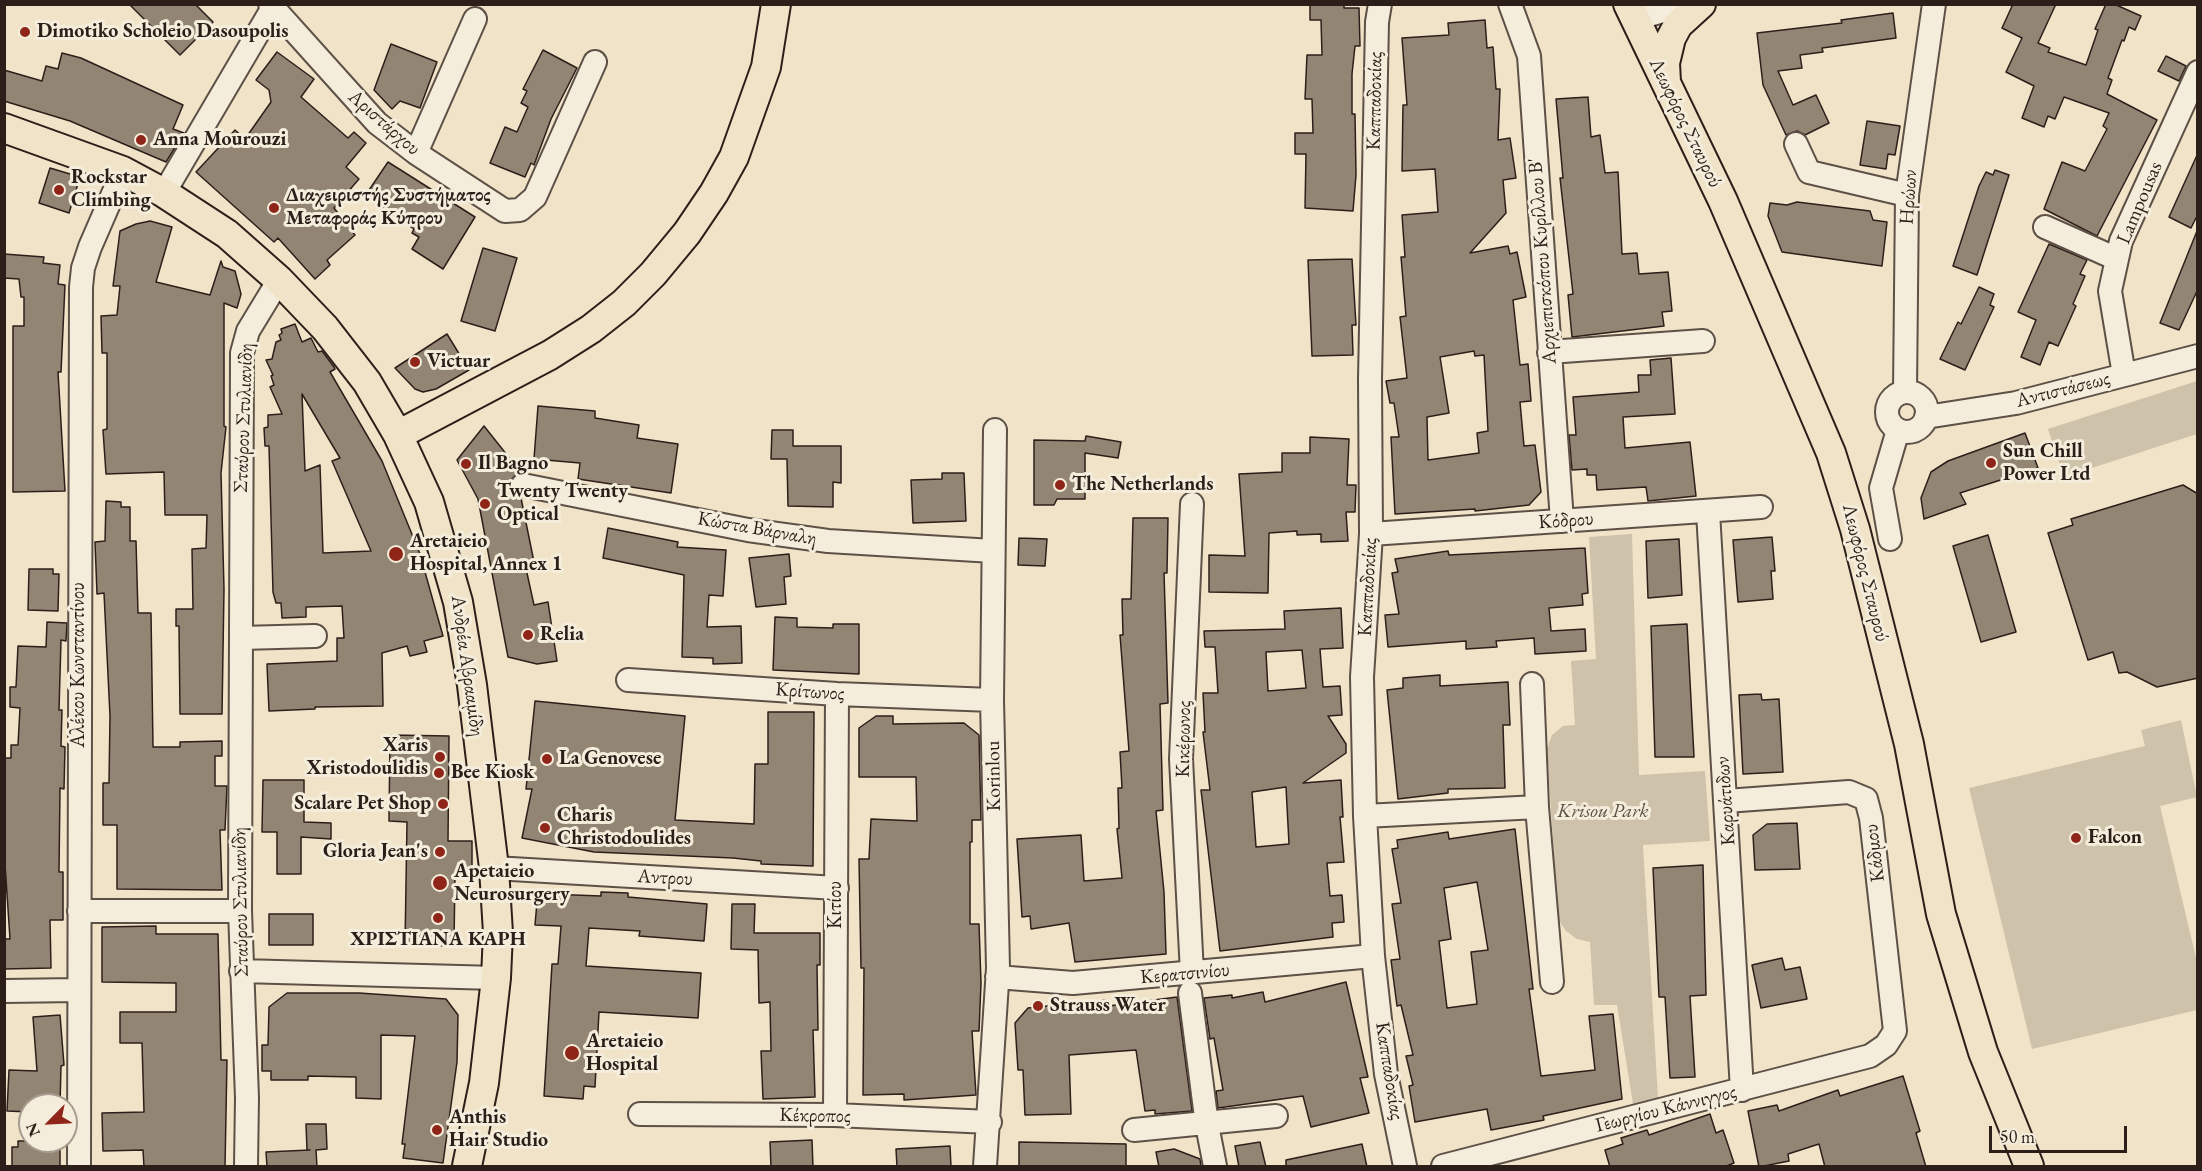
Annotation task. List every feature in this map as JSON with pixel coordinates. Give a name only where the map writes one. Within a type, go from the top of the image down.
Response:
[{"type":"main road","points":[[398,435],[550,356],[591,329],[624,303],[653,274],[687,233],[714,193],[734,157],[766,67],[776,4]]},
{"type":"main road","points":[[1666,84],[1665,63],[1671,38],[1678,25],[1701,4]]},
{"type":"main road","name":"Λεωφόρος Σταυρού","points":[[1631,12],[1723,201],[1831,453],[1855,529],[1909,744],[1941,914],[1983,1052],[2030,1167]]},
{"type":"main road","name":"Ανδρέα Αβρααμίδη","points":[[4,128],[123,171],[164,193],[227,234],[279,280],[325,328],[367,382],[398,435],[429,502],[455,588],[472,685],[494,868],[498,944],[496,978],[484,1083],[467,1167]]},
{"type":"street","name":"Καππαδοκίας","points":[[1380,4],[1377,22],[1370,367],[1371,534],[1362,677],[1365,816],[1373,957],[1386,1074],[1405,1167]]},
{"type":"street","name":"Αρχιεπισκόπου Κυρίλλου Β'","points":[[1510,4],[1529,56],[1562,521]]},
{"type":"street","points":[[1631,12],[1688,4]]},
{"type":"street","name":"Ηρώων","points":[[1905,391],[1907,195],[1934,4]]},
{"type":"street","points":[[164,193],[273,6]]},
{"type":"street","name":"Αριστάρχου","points":[[273,6],[377,123],[416,153],[505,211],[520,210],[535,197],[595,62]]},
{"type":"street","points":[[416,153],[475,20]]},
{"type":"street","name":"Lampousas","points":[[2124,375],[2110,291],[2121,241],[2198,72]]},
{"type":"street","points":[[1796,144],[1809,172],[1907,195]]},
{"type":"street","name":"Αλέκου Κωνσταντίνου","points":[[79,1167],[81,287],[83,268],[90,247],[123,171]]},
{"type":"street","points":[[2045,227],[2117,259]]},
{"type":"street","name":"Σταύρου Στυλιανίδη","points":[[246,1167],[247,1098],[240,911],[242,353],[248,331],[279,280]]},
{"type":"street","points":[[1549,352],[1703,341]]},
{"type":"street","name":"Αντιστάσεως","points":[[1926,417],[2016,403],[2198,356]]},
{"type":"street","points":[[1905,391],[1922,398],[1927,410],[1926,417],[1912,432],[1898,430],[1889,422],[1886,408],[1892,397],[1905,391]]},
{"type":"street","name":"Korinlou","points":[[985,1167],[990,1122],[998,977],[992,700],[995,430]]},
{"type":"street","points":[[1890,540],[1881,488],[1898,430]]},
{"type":"street","name":"Κώστα Βάρναλη","points":[[523,485],[782,535],[828,541],[993,551]]},
{"type":"street","name":"Κικέρωνος","points":[[1192,504],[1182,759],[1191,983],[1207,1125],[1215,1167]]},
{"type":"street","name":"Κόδρου","points":[[1371,534],[1761,507]]},
{"type":"street","name":"Καρυάτιδων","points":[[1708,512],[1742,1090]]},
{"type":"street","points":[[241,638],[315,636]]},
{"type":"street","name":"Κρίτωνος","points":[[628,680],[837,694],[992,700]]},
{"type":"street","points":[[1532,684],[1537,807],[1552,982]]},
{"type":"street","name":"Κιτίου","points":[[835,1115],[837,694]]},
{"type":"street","name":"Κάδμου","points":[[1726,801],[1850,792],[1866,799],[1871,818],[1895,1031],[1886,1045]]},
{"type":"street","points":[[1365,816],[1537,807]]},
{"type":"street","name":"Αντρου","points":[[494,868],[837,888]]},
{"type":"street","points":[[78,911],[240,911]]},
{"type":"street","name":"Κερατσινίου","points":[[998,977],[1073,983],[1191,983],[1373,957]]},
{"type":"street","points":[[241,971],[496,978]]},
{"type":"street","points":[[4,991],[78,990]]},
{"type":"street","name":"Γεωργίου Κάννιγγος","points":[[1443,1167],[1870,1056],[1886,1045]]},
{"type":"street","name":"Κέκροπος","points":[[640,1113],[835,1115],[990,1122]]},
{"type":"street","points":[[1134,1130],[1207,1125],[1276,1116]]},
{"type":"green space","points":[[2197,381],[2197,434],[2064,477],[2048,429]]},
{"type":"green space","name":"Krisou Park","points":[[1632,534],[1639,775],[1705,771],[1710,841],[1643,845],[1658,1098],[1633,1104],[1617,1005],[1594,1005],[1590,942],[1577,939],[1566,931],[1558,919],[1547,749],[1552,735],[1563,726],[1575,725],[1571,661],[1596,659],[1589,537]]},
{"type":"green space","points":[[2181,720],[2197,797],[2160,806],[2197,962],[2197,1010],[2032,1049],[1969,788],[2145,746],[2141,730]]},
{"type":"building","points":[[129,4],[195,4],[213,22],[180,55]]},
{"type":"building","points":[[1310,4],[1344,4],[1344,8],[1359,8],[1360,46],[1355,46],[1352,74],[1356,175],[1353,211],[1305,208],[1306,154],[1295,154],[1295,133],[1313,133],[1312,99],[1305,99],[1307,55],[1322,55],[1321,20],[1310,20]]},
{"type":"building","points":[[2013,4],[2056,4],[2038,43],[2050,48],[2048,52],[2086,65],[2098,30],[2095,29],[2106,4],[2114,4],[2141,16],[2135,30],[2129,27],[2124,41],[2122,40],[2108,78],[2112,80],[2107,94],[2157,120],[2097,236],[2044,209],[2062,162],[2085,171],[2107,129],[2103,126],[2109,113],[2064,97],[2055,119],[2048,116],[2044,127],[2022,118],[2034,86],[2006,72],[2022,38],[2002,28]]},
{"type":"building","points":[[1893,13],[1896,38],[1822,48],[1823,52],[1800,55],[1802,68],[1778,71],[1793,105],[1816,95],[1829,123],[1805,135],[1797,131],[1786,135],[1763,85],[1757,33],[1842,23],[1841,20]]},
{"type":"building","points":[[1485,20],[1487,48],[1493,47],[1496,89],[1500,89],[1498,140],[1510,138],[1516,178],[1503,180],[1506,213],[1470,253],[1508,246],[1510,254],[1517,252],[1526,297],[1513,300],[1520,365],[1528,364],[1531,401],[1520,402],[1524,446],[1535,445],[1541,492],[1529,505],[1475,511],[1475,509],[1395,514],[1391,437],[1399,437],[1394,403],[1390,403],[1386,381],[1407,378],[1400,317],[1406,316],[1401,257],[1405,257],[1402,215],[1438,212],[1435,169],[1402,171],[1403,105],[1407,105],[1402,38],[1449,35],[1448,23]],"holes":[[[1474,351],[1475,356],[1484,355],[1488,431],[1477,433],[1479,453],[1428,460],[1427,417],[1449,413],[1440,357]]]},
{"type":"building","points":[[391,44],[437,62],[420,108],[400,101],[392,109],[374,90]]},
{"type":"building","points":[[543,50],[577,68],[551,119],[534,165],[531,163],[525,177],[490,163],[505,127],[517,132],[528,107],[521,103],[527,91],[523,89]]},
{"type":"building","points":[[277,52],[314,79],[301,97],[348,138],[354,132],[366,143],[346,167],[359,179],[334,208],[355,235],[327,260],[330,265],[315,279],[278,238],[274,242],[196,172],[235,130],[245,139],[271,102],[269,90],[256,80]]},
{"type":"building","points":[[62,53],[81,58],[183,105],[173,129],[184,133],[166,162],[70,121],[4,101],[4,70],[42,81],[46,66],[58,69]]},
{"type":"building","points":[[2166,56],[2186,66],[2179,81],[2158,71]]},
{"type":"building","points":[[1588,97],[1591,137],[1600,135],[1605,173],[1618,172],[1622,254],[1637,253],[1639,274],[1668,272],[1672,311],[1662,312],[1664,326],[1572,337],[1568,295],[1573,294],[1560,178],[1563,178],[1556,99]]},
{"type":"building","points":[[1867,121],[1900,126],[1895,155],[1888,154],[1886,169],[1860,165]]},
{"type":"building","points":[[2198,153],[2198,214],[2191,228],[2169,217]]},
{"type":"building","points":[[388,162],[475,217],[443,269],[412,249],[419,237],[412,233],[414,229],[365,196]]},
{"type":"building","name":"Rockstar Climbing","points":[[50,168],[80,177],[69,213],[39,203]]},
{"type":"building","points":[[1995,170],[2009,175],[1977,275],[1953,266],[1979,186],[1986,172],[1993,175]]},
{"type":"building","points":[[1797,202],[1870,211],[1873,220],[1887,222],[1882,266],[1782,252],[1768,216],[1770,203],[1787,205]]},
{"type":"building","points":[[150,221],[172,227],[156,282],[210,295],[221,261],[223,267],[235,271],[241,294],[237,308],[224,303],[224,426],[226,427],[221,473],[224,589],[222,714],[180,714],[179,626],[176,626],[176,609],[193,609],[192,549],[206,548],[207,515],[165,515],[164,472],[106,474],[103,430],[107,429],[107,353],[102,353],[101,316],[117,315],[120,286],[113,286],[120,231]]},
{"type":"building","points":[[2197,231],[2198,289],[2179,330],[2160,323]]},
{"type":"building","points":[[2049,244],[2087,260],[2080,274],[2085,276],[2073,304],[2076,306],[2058,346],[2049,342],[2040,365],[2021,357],[2036,320],[2018,312]]},
{"type":"building","points":[[483,248],[517,258],[495,331],[461,321]]},
{"type":"building","points":[[4,254],[44,257],[43,263],[60,265],[58,284],[65,285],[61,372],[58,372],[65,491],[13,492],[13,326],[24,326],[24,297],[21,297],[19,279],[4,278]]},
{"type":"building","points":[[1352,259],[1356,325],[1352,325],[1353,355],[1312,356],[1308,260]]},
{"type":"building","points":[[1979,287],[1994,294],[1990,305],[1994,307],[1965,370],[1940,359]]},
{"type":"building","points":[[295,324],[302,342],[311,338],[318,352],[322,351],[334,367],[335,369],[330,372],[382,461],[427,571],[425,572],[443,636],[424,641],[427,652],[410,656],[407,646],[382,653],[383,706],[315,707],[315,709],[269,711],[267,664],[337,661],[337,638],[344,638],[342,606],[306,607],[306,617],[282,618],[281,603],[276,603],[273,592],[269,446],[265,446],[264,428],[268,427],[268,415],[282,414],[270,387],[274,385],[271,376],[273,375],[266,360],[272,359],[276,342],[281,340],[279,335],[282,333],[281,329]],"holes":[[[302,394],[340,458],[332,461],[371,551],[323,553],[320,465],[305,471]]]},
{"type":"building","points":[[447,334],[469,370],[436,389],[423,392],[415,389],[395,368]]},
{"type":"building","points":[[1671,358],[1675,414],[1623,417],[1625,448],[1690,442],[1696,496],[1648,501],[1646,487],[1597,490],[1596,475],[1587,475],[1587,469],[1572,470],[1569,435],[1576,435],[1573,397],[1639,392],[1638,375],[1651,375],[1650,360]]},
{"type":"building","points":[[538,406],[595,411],[595,418],[639,425],[637,438],[678,444],[671,493],[578,479],[580,463],[534,459]]},
{"type":"building","points":[[484,426],[511,460],[514,459],[516,474],[510,482],[510,489],[521,498],[534,562],[525,564],[534,605],[548,602],[557,661],[537,664],[508,657],[478,499],[457,460]]},
{"type":"building","points":[[772,430],[793,430],[793,446],[841,446],[841,483],[833,482],[833,507],[788,506],[787,459],[771,459]]},
{"type":"building","points":[[2025,433],[2038,468],[1960,493],[1966,504],[1924,519],[1921,498],[1931,472],[1948,461]]},
{"type":"building","name":"The Netherlands","points":[[1086,436],[1121,442],[1118,458],[1085,453],[1085,499],[1057,499],[1054,505],[1034,505],[1034,440],[1085,441]]},
{"type":"building","points":[[1310,437],[1349,439],[1347,485],[1356,485],[1355,512],[1346,512],[1348,541],[1321,542],[1321,534],[1297,535],[1297,531],[1269,533],[1268,593],[1209,592],[1209,555],[1245,556],[1239,474],[1282,472],[1282,453],[1310,453]]},
{"type":"building","points":[[942,473],[964,473],[966,521],[913,523],[911,480],[942,479]]},
{"type":"building","points":[[2183,485],[2198,494],[2198,678],[2157,687],[2127,672],[2119,673],[2113,652],[2088,660],[2048,533],[2073,525],[2071,519]]},
{"type":"building","points":[[106,501],[121,502],[121,507],[130,507],[130,541],[136,541],[138,613],[151,613],[153,747],[180,747],[180,742],[222,741],[222,756],[215,756],[215,786],[227,786],[225,830],[220,830],[222,890],[117,889],[117,825],[103,825],[103,783],[109,783],[110,716],[104,593],[97,594],[95,542],[105,541]]},
{"type":"building","points":[[1133,518],[1168,518],[1167,573],[1164,573],[1168,703],[1160,704],[1163,810],[1156,811],[1164,892],[1166,954],[1075,962],[1069,923],[1031,929],[1030,916],[1022,917],[1017,839],[1081,835],[1084,881],[1122,878],[1117,829],[1119,828],[1118,788],[1122,788],[1120,752],[1129,751],[1120,635],[1123,635],[1122,599],[1131,599]]},
{"type":"building","points":[[608,528],[678,542],[677,547],[726,550],[723,596],[709,595],[707,627],[741,626],[742,663],[713,664],[713,658],[682,657],[684,575],[603,558]]},
{"type":"building","points":[[1988,535],[2016,632],[1981,642],[1953,546]]},
{"type":"building","points":[[1772,537],[1775,571],[1771,571],[1773,599],[1738,602],[1733,540]]},
{"type":"building","points":[[1019,538],[1047,539],[1045,566],[1018,565]]},
{"type":"building","points":[[1679,539],[1682,595],[1648,598],[1646,541]]},
{"type":"building","points":[[1585,548],[1588,593],[1582,594],[1583,605],[1549,608],[1551,631],[1585,629],[1586,651],[1535,654],[1534,638],[1496,641],[1497,647],[1466,649],[1466,641],[1388,647],[1385,615],[1399,614],[1392,573],[1398,572],[1395,559],[1448,551],[1449,555]]},
{"type":"building","points":[[789,554],[791,576],[784,577],[786,604],[756,607],[749,558]]},
{"type":"building","points":[[29,569],[53,569],[53,574],[59,574],[58,611],[28,610]]},
{"type":"building","points":[[1341,608],[1343,648],[1320,649],[1323,687],[1340,686],[1342,715],[1328,716],[1346,744],[1346,753],[1303,783],[1341,780],[1343,817],[1340,817],[1344,862],[1327,863],[1330,896],[1342,895],[1344,922],[1332,923],[1333,937],[1220,951],[1201,790],[1210,790],[1203,732],[1205,732],[1203,693],[1218,693],[1215,647],[1205,647],[1204,631],[1285,629],[1284,611]],"holes":[[[1302,650],[1306,688],[1268,691],[1266,652]],[[1286,787],[1289,844],[1256,847],[1252,792]]]},
{"type":"building","points":[[775,617],[797,618],[797,627],[833,628],[833,624],[859,624],[859,674],[773,670]]},
{"type":"building","points":[[47,622],[67,623],[66,641],[61,640],[59,710],[62,710],[61,746],[65,747],[64,789],[60,788],[59,872],[63,872],[63,920],[50,920],[51,968],[4,969],[4,939],[10,939],[4,849],[4,758],[11,758],[11,745],[18,745],[20,708],[10,707],[10,687],[16,687],[18,646],[46,647]]},
{"type":"building","points":[[1687,624],[1694,757],[1655,757],[1651,626]]},
{"type":"building","points":[[1440,675],[1440,686],[1508,682],[1510,725],[1503,725],[1505,788],[1448,789],[1448,793],[1398,799],[1387,690],[1403,688],[1403,678]]},
{"type":"building","points":[[1761,694],[1762,700],[1779,699],[1783,772],[1743,774],[1739,695]]},
{"type":"building","points":[[535,701],[685,716],[675,820],[754,824],[755,764],[768,764],[768,712],[814,712],[813,866],[761,864],[761,861],[733,858],[594,852],[522,838],[532,789],[526,789]]},
{"type":"building","points":[[876,716],[893,716],[893,724],[964,723],[979,735],[981,820],[972,820],[972,842],[970,842],[970,924],[979,924],[981,983],[979,1031],[972,1031],[976,1095],[904,1100],[904,1094],[863,1095],[864,968],[861,968],[859,859],[869,859],[871,819],[917,821],[916,777],[859,777],[859,728]]},
{"type":"building","points":[[390,735],[449,736],[448,841],[472,841],[472,872],[455,872],[454,946],[405,945],[407,822],[389,821]]},
{"type":"building","points":[[263,780],[304,780],[304,822],[331,823],[331,839],[301,837],[301,874],[277,874],[277,832],[262,832]]},
{"type":"building","points":[[1797,823],[1800,869],[1755,870],[1753,835],[1767,824]]},
{"type":"building","points":[[1515,829],[1533,989],[1529,989],[1541,1076],[1595,1070],[1589,1016],[1613,1014],[1622,1099],[1543,1116],[1544,1120],[1491,1130],[1487,1109],[1415,1122],[1409,1086],[1413,1085],[1406,1056],[1413,1055],[1401,1005],[1397,1006],[1391,960],[1400,959],[1392,904],[1401,903],[1392,849],[1398,848],[1397,840],[1448,832],[1449,839]],"holes":[[[1477,882],[1488,950],[1471,952],[1477,1004],[1447,1008],[1439,941],[1451,939],[1444,888]]]},
{"type":"building","points":[[1703,865],[1706,995],[1690,996],[1695,1077],[1670,1078],[1665,997],[1659,997],[1653,868]]},
{"type":"building","name":"Aretaieio Hospital","points":[[601,892],[628,893],[628,897],[707,904],[704,941],[639,936],[640,931],[589,928],[586,966],[701,973],[698,1018],[599,1012],[595,1087],[584,1086],[583,1099],[544,1096],[552,964],[558,964],[561,926],[535,925],[537,902],[546,902],[547,894],[601,896]]},
{"type":"building","points":[[732,904],[755,904],[754,933],[820,933],[820,965],[817,965],[818,1030],[813,1030],[815,1097],[763,1099],[761,1051],[771,1051],[770,1002],[759,1003],[758,950],[731,949]]},
{"type":"building","points":[[269,914],[313,914],[313,945],[269,945]]},
{"type":"building","points":[[156,926],[156,934],[218,934],[221,1060],[227,1060],[225,1167],[144,1167],[143,1150],[103,1151],[102,1113],[144,1112],[142,1043],[120,1043],[120,1012],[176,1012],[176,983],[102,982],[102,927]]},
{"type":"building","points":[[1782,958],[1785,970],[1800,967],[1807,999],[1761,1008],[1752,965]]},
{"type":"building","points":[[1346,982],[1368,1077],[1360,1078],[1369,1113],[1311,1127],[1303,1096],[1218,1108],[1216,1091],[1223,1090],[1214,1038],[1210,1039],[1204,998],[1232,995],[1232,998],[1263,992],[1265,1002]]},
{"type":"building","points":[[287,993],[359,993],[446,999],[458,1015],[457,1062],[443,1163],[403,1158],[405,1144],[402,1144],[415,1036],[381,1035],[381,1099],[356,1098],[356,1077],[308,1076],[308,1080],[271,1080],[271,1071],[262,1071],[262,1045],[268,1045],[269,1007]]},
{"type":"building","points":[[1177,997],[1192,1111],[1155,1114],[1155,1110],[1145,1111],[1136,1050],[1069,1055],[1071,1114],[1025,1115],[1023,1070],[1018,1070],[1015,1023],[1028,1008],[1107,1000],[1108,1006]]},
{"type":"building","points":[[60,1015],[64,1065],[61,1066],[60,1093],[18,1093],[18,1111],[7,1111],[9,1070],[37,1071],[33,1017]]},
{"type":"building","points":[[1903,1076],[1920,1131],[1916,1133],[1926,1167],[1825,1167],[1819,1144],[1788,1154],[1789,1161],[1759,1167],[1748,1111],[1777,1105],[1779,1111],[1838,1090],[1840,1096]]},
{"type":"building","points":[[1710,1114],[1716,1133],[1723,1130],[1734,1163],[1724,1167],[1610,1167],[1605,1150],[1623,1144],[1621,1138],[1647,1130],[1649,1135]]},
{"type":"building","points":[[306,1124],[326,1124],[327,1149],[316,1150],[317,1167],[267,1167],[266,1152],[310,1150],[307,1150]]},
{"type":"building","points":[[812,1140],[813,1167],[771,1167],[770,1142]]},
{"type":"building","points":[[1019,1142],[1126,1144],[1126,1167],[1019,1167]]},
{"type":"building","points":[[1260,1142],[1266,1167],[1239,1167],[1235,1146]]},
{"type":"building","points":[[1362,1144],[1367,1167],[1286,1167],[1286,1160]]},
{"type":"building","points":[[950,1146],[951,1167],[897,1167],[896,1149]]},
{"type":"building","points":[[12,1147],[18,1147],[18,1153],[60,1153],[60,1167],[12,1167]]},
{"type":"building","points":[[1174,1149],[1200,1159],[1201,1167],[1159,1167],[1156,1152]]},
{"type":"place","name":"Dimotiko Scholeio Dasoupolis","points":[[25,32]]},
{"type":"place","name":"Anna Mourouzi","points":[[141,140]]},
{"type":"place","name":"Rockstar Climbing","points":[[59,190]]},
{"type":"place","name":"Διαχειριστής Συστήματος Μεταφοράς Κύπρου","points":[[274,208]]},
{"type":"place","name":"Victuar","points":[[415,362]]},
{"type":"place","name":"Sun Chill Power Ltd","points":[[1991,463]]},
{"type":"place","name":"Il Bagno","points":[[466,464]]},
{"type":"place","name":"The Netherlands","points":[[1060,485]]},
{"type":"place","name":"Twenty Twenty Optical","points":[[485,504]]},
{"type":"place","name":"Aretaieio Hospital, Annex 1","points":[[396,554]]},
{"type":"place","name":"Relia","points":[[528,635]]},
{"type":"place","name":"Xaris Xristodoulidis","points":[[440,757]]},
{"type":"place","name":"La Genovese","points":[[547,759]]},
{"type":"place","name":"Bee Kiosk","points":[[439,773]]},
{"type":"place","name":"Scalare Pet Shop","points":[[443,804]]},
{"type":"place","name":"Charis Christodoulides","points":[[545,828]]},
{"type":"place","name":"Falcon","points":[[2076,838]]},
{"type":"place","name":"Gloria Jean's","points":[[440,852]]},
{"type":"place","name":"Apetaieio Neurosurgery","points":[[440,883]]},
{"type":"place","name":"ΧΡΙΣΤΙΑΝΑ ΚΑΡΗ","points":[[438,918]]},
{"type":"place","name":"Strauss Water","points":[[1038,1006]]},
{"type":"place","name":"Aretaieio Hospital","points":[[572,1053]]},
{"type":"place","name":"Anthis Hair Studio","points":[[437,1130]]}]
